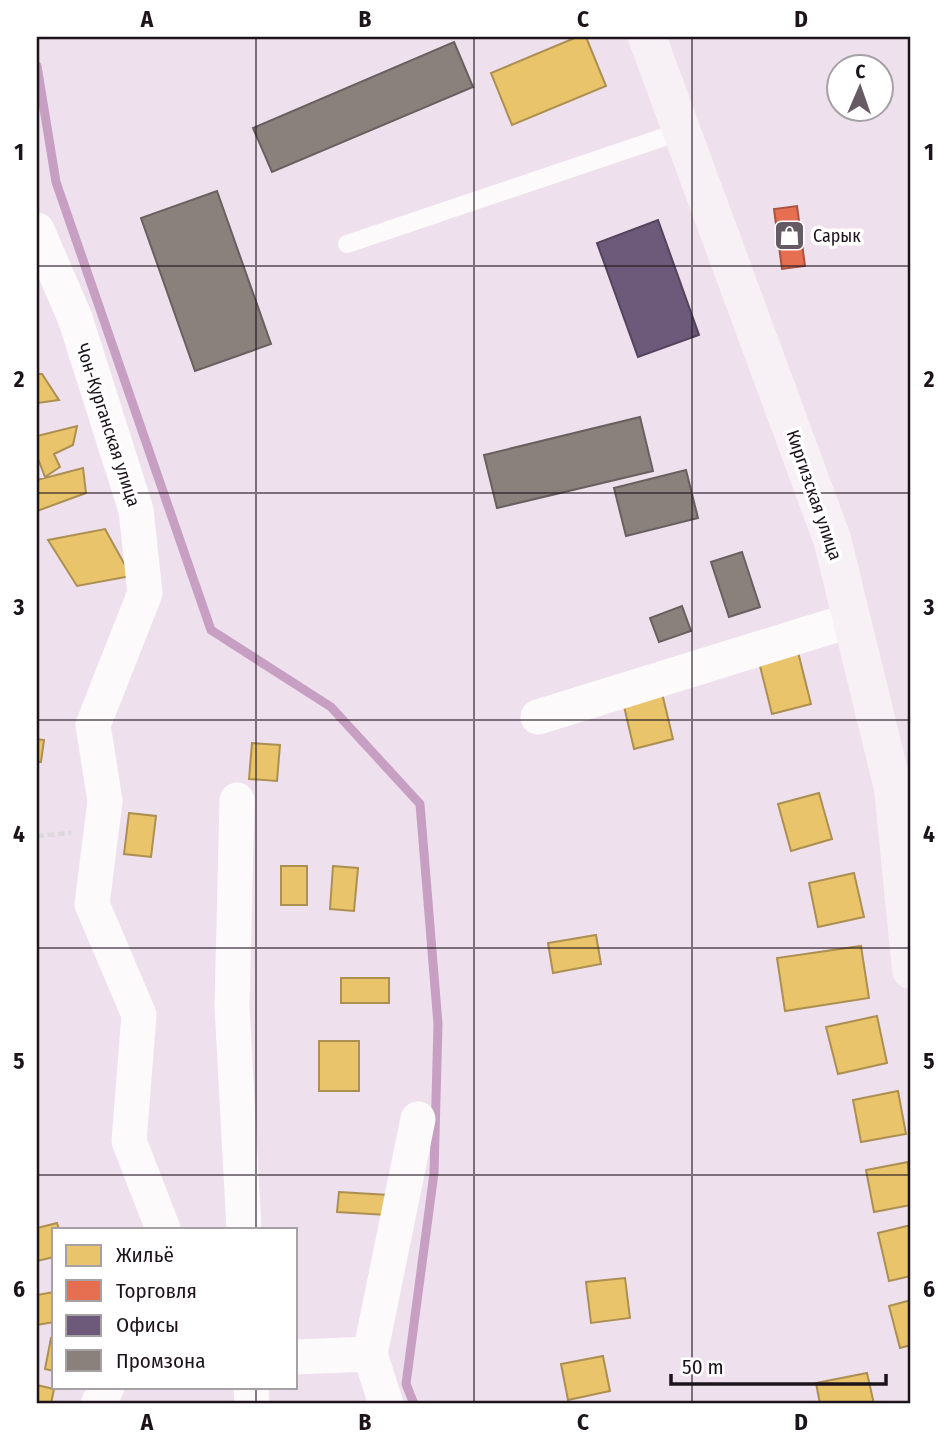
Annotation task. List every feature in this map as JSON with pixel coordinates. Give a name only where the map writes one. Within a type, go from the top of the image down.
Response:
[{"type":"main road","name":"Киргизская улица","points":[[647,37],[832,539],[893,788],[911,970]]},
{"type":"street","name":"Чон-Курганская улица","points":[[37,230],[75,318],[136,510],[145,593],[93,725],[105,801],[92,904],[139,1015],[129,1141],[163,1228]]},
{"type":"street","points":[[538,718],[852,620]]},
{"type":"street","points":[[237,800],[232,1007],[244,1228]]},
{"type":"street","points":[[386,1404],[370,1354],[418,1119]]},
{"type":"street","points":[[298,1357],[370,1354]]},
{"type":"street","points":[[98,1404],[106,1388]]},
{"type":"lane","points":[[347,244],[682,131]]},
{"type":"building: Жильё","points":[[577,37],[586,37],[606,86],[512,125],[491,73]]},
{"type":"building: Жильё","points":[[37,374],[42,374],[59,400],[37,403]]},
{"type":"building: Жильё","points":[[77,426],[73,445],[54,454],[60,467],[45,477],[37,456],[37,436]]},
{"type":"building: Жильё","points":[[83,468],[86,493],[37,511],[37,480]]},
{"type":"building: Жильё","points":[[105,529],[131,576],[77,586],[48,540]]},
{"type":"building: Жильё","points":[[798,652],[811,704],[772,714],[759,662]]},
{"type":"building: Жильё","points":[[662,693],[673,739],[634,749],[623,702]]},
{"type":"building: Жильё","points":[[37,739],[44,740],[41,762],[37,762]]},
{"type":"building: Жильё","points":[[252,743],[280,745],[277,781],[249,779]]},
{"type":"building: Жильё","points":[[819,793],[832,839],[791,851],[778,804]]},
{"type":"building: Жильё","points":[[129,813],[156,816],[151,857],[124,854]]},
{"type":"building: Жильё","points":[[281,866],[307,866],[307,905],[281,905]]},
{"type":"building: Жильё","points":[[333,866],[358,868],[354,911],[330,909]]},
{"type":"building: Жильё","points":[[854,873],[864,917],[818,927],[809,883]]},
{"type":"building: Жильё","points":[[596,935],[601,964],[553,973],[548,943]]},
{"type":"building: Жильё","points":[[861,946],[869,998],[785,1011],[777,958]]},
{"type":"building: Жильё","points":[[341,978],[389,978],[389,1003],[341,1003]]},
{"type":"building: Жильё","points":[[877,1016],[887,1063],[838,1074],[826,1027]]},
{"type":"building: Жильё","points":[[319,1041],[359,1041],[359,1091],[319,1091]]},
{"type":"building: Жильё","points":[[898,1091],[906,1134],[861,1142],[853,1100]]},
{"type":"building: Жильё","points":[[908,1162],[911,1205],[874,1212],[866,1170]]},
{"type":"building: Жильё","points":[[339,1192],[389,1195],[387,1215],[337,1212]]},
{"type":"building: Жильё","points":[[57,1223],[59,1228],[52,1228],[52,1257],[37,1261],[37,1228]]},
{"type":"building: Жильё","points":[[911,1225],[911,1276],[889,1281],[878,1233]]},
{"type":"building: Жильё","points":[[625,1278],[630,1318],[591,1323],[586,1282]]},
{"type":"building: Жильё","points":[[52,1292],[52,1322],[37,1325],[37,1295]]},
{"type":"building: Жильё","points":[[911,1300],[911,1345],[900,1348],[889,1306]]},
{"type":"building: Жильё","points":[[51,1338],[52,1371],[45,1369]]},
{"type":"building: Жильё","points":[[603,1356],[610,1391],[568,1400],[561,1364]]},
{"type":"building: Жильё","points":[[867,1373],[874,1404],[820,1404],[816,1383]]},
{"type":"building: Жильё","points":[[37,1385],[54,1389],[51,1404],[37,1404]]},
{"type":"building: Торговля","points":[[797,206],[805,266],[782,269],[774,209]]},
{"type":"building: Офисы","points":[[658,220],[699,335],[638,357],[597,243]]},
{"type":"building: Промзона","points":[[454,42],[473,87],[272,172],[253,128]]},
{"type":"building: Промзона","points":[[217,191],[271,344],[195,371],[141,218]]},
{"type":"building: Промзона","points":[[640,417],[653,471],[497,508],[484,455]]},
{"type":"building: Промзона","points":[[686,470],[698,518],[626,536],[614,488]]},
{"type":"building: Промзона","points":[[742,552],[760,607],[729,617],[711,562]]},
{"type":"building: Промзона","points":[[682,606],[691,631],[659,642],[650,618]]},
{"type":"waterway","points":[[37,66],[56,182],[211,630],[331,707],[420,804],[438,1024],[434,1173],[406,1384],[414,1404]]},
{"type":"place","name":"Сарык","points":[[790,236]]}]
